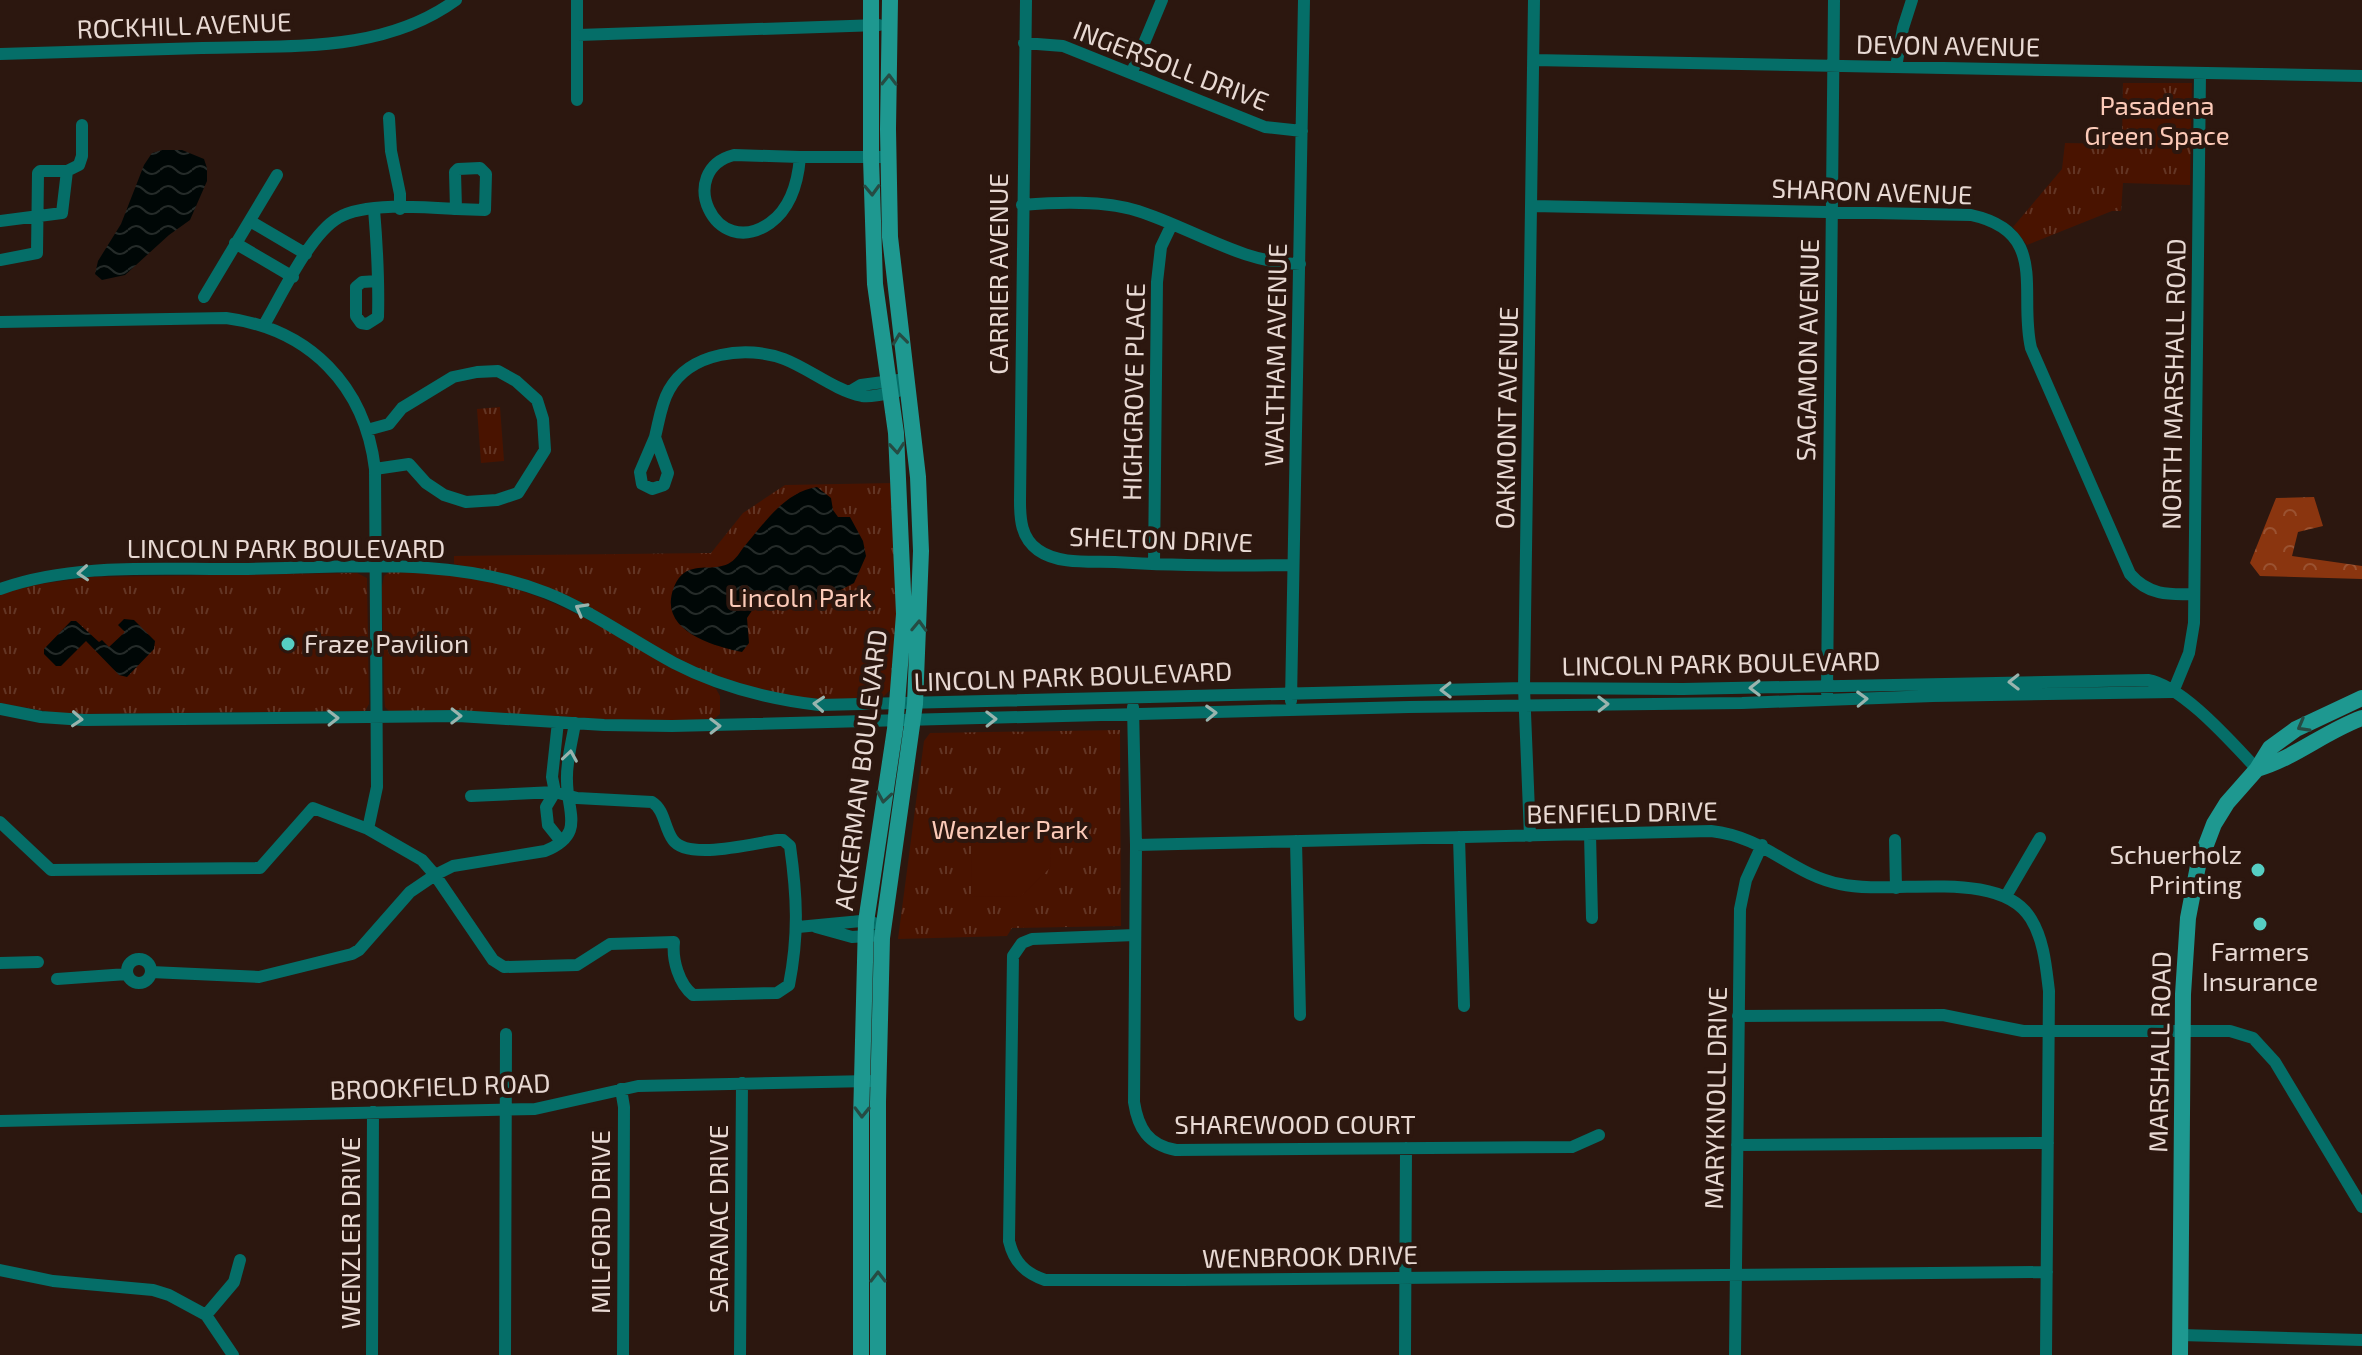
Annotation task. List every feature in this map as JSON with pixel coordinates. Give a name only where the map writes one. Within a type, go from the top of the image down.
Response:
[{"type":"street","name":"ROCKHILL AVENUE","points":[[0,54],[343,42],[403,29],[456,0]]},
{"type":"street","points":[[577,0],[577,100]]},
{"type":"street","name":"ACKERMAN BOULEVARD","points":[[861,1355],[870,1080],[921,551],[918,477],[898,386],[890,237],[880,158],[870,25],[871,0]]},
{"type":"street","name":"ACKERMAN BOULEVARD","points":[[880,158],[890,0]]},
{"type":"street","name":"CARRIER AVENUE","points":[[1026,0],[1020,510],[1022,528],[1032,545]]},
{"type":"street","points":[[1132,72],[1162,0]]},
{"type":"street","name":"WALTHAM AVENUE","points":[[1291,711],[1304,0]]},
{"type":"street","name":"OAKMONT AVENUE","points":[[1530,836],[1524,688],[1534,0]]},
{"type":"street","name":"SAGAMON AVENUE","points":[[1827,694],[1834,0]]},
{"type":"street","points":[[1896,67],[1912,0]]},
{"type":"street","points":[[578,35],[890,25]]},
{"type":"street","name":"INGERSOLL DRIVE","points":[[1024,43],[1063,46],[1265,127],[1302,131]]},
{"type":"street","name":"DEVON AVENUE","points":[[1533,60],[2362,76]]},
{"type":"street","name":"NORTH MARSHALL ROAD","points":[[2173,692],[2193,637],[2200,73]]},
{"type":"street","points":[[389,118],[400,209]]},
{"type":"street","points":[[0,260],[37,253],[40,171],[67,171],[79,165],[82,125]]},
{"type":"street","points":[[800,157],[789,202],[777,218],[746,233],[733,232],[711,215],[705,185],[711,169],[717,162],[734,155],[880,158]]},
{"type":"street","points":[[0,221],[62,213],[67,171]]},
{"type":"street","points":[[204,297],[277,175]]},
{"type":"street","points":[[1022,205],[1117,206],[1137,210],[1266,262],[1300,264]]},
{"type":"street","name":"SHARON AVENUE","points":[[1532,206],[1971,215],[1997,223],[2019,246],[2027,266],[2031,348],[2130,574],[2151,591],[2194,594]]},
{"type":"street","points":[[374,209],[378,281]]},
{"type":"street","points":[[264,325],[316,239],[338,218],[359,210],[456,209]]},
{"type":"street","points":[[250,221],[306,254]]},
{"type":"street","name":"HIGHGROVE PLACE","points":[[1154,564],[1157,282],[1161,247],[1172,224]]},
{"type":"street","points":[[235,243],[293,277]]},
{"type":"street","points":[[0,322],[226,318],[264,325],[321,358],[349,392],[367,430],[375,469],[378,717],[376,794],[368,829]]},
{"type":"street","points":[[655,437],[669,388],[688,369],[712,357],[745,353],[784,359],[851,391],[861,385],[898,386]]},
{"type":"street","points":[[367,430],[389,424],[402,408],[453,377],[477,372],[498,371],[516,381],[537,400],[543,419],[545,450],[532,474],[518,493],[497,500],[466,502],[444,495],[426,483],[409,464],[375,469]]},
{"type":"street","name":"SHELTON DRIVE","points":[[1032,545],[1048,556],[1059,559],[1207,567],[1293,565]]},
{"type":"street","name":"LINCOLN PARK BOULEVARD","points":[[0,589],[37,579],[100,571],[375,567],[464,571],[496,577],[565,600],[676,664],[753,694],[819,705],[905,712],[1133,715],[1525,705],[2125,680],[2159,682],[2206,717],[2257,769]]},
{"type":"street","name":"LINCOLN PARK BOULEVARD","points":[[0,709],[41,717],[84,720],[458,716],[672,726],[1132,696],[1524,688],[1827,694]]},
{"type":"street","name":"SHAREWOOD COURT","points":[[1132,696],[1136,845],[1134,1102],[1140,1128],[1150,1139],[1176,1150],[1572,1147],[1599,1135]]},
{"type":"street","name":"MARSHALL ROAD","points":[[2180,1355],[2183,1031],[2188,918],[2198,866],[2214,824],[2270,748],[2296,729],[2362,698]]},
{"type":"street","name":"ACKERMAN BOULEVARD","points":[[878,1355],[866,929],[905,712]]},
{"type":"street","name":"MARSHALL ROAD","points":[[2257,769],[2283,761],[2316,740],[2362,718]]},
{"type":"street","points":[[151,972],[259,977],[352,954],[410,892],[435,875],[453,866],[545,851],[556,846],[570,832],[573,818],[552,777],[558,722]]},
{"type":"street","points":[[560,840],[548,825],[546,807],[561,793],[575,723]]},
{"type":"street","points":[[0,822],[51,870],[260,868],[313,808],[368,829],[414,854],[435,875],[456,908],[504,967],[577,965],[610,944],[674,942],[674,961],[693,995],[777,993],[789,985],[798,927],[790,846],[786,842],[778,840],[688,851],[673,841],[659,808],[652,802],[561,793],[471,796]]},
{"type":"street","name":"BENFIELD DRIVE","points":[[1136,845],[1711,831],[1742,836],[1824,880],[1865,888],[1973,888],[2006,896]]},
{"type":"street","points":[[1590,834],[1592,918]]},
{"type":"street","points":[[1459,837],[1464,1006]]},
{"type":"street","points":[[2040,838],[2006,896],[2024,910],[2039,937],[2049,991],[2046,1355]]},
{"type":"street","points":[[1895,840],[1896,888]]},
{"type":"street","points":[[1296,841],[1300,1015]]},
{"type":"street","name":"MARYKNOLL DRIVE","points":[[1735,1355],[1740,909],[1746,880],[1762,845]]},
{"type":"street","points":[[798,927],[832,923],[883,930]]},
{"type":"street","name":"WENBROOK DRIVE","points":[[1135,935],[1032,939],[1022,943],[1013,956],[1009,1241],[1017,1261],[1034,1276],[1045,1280],[2047,1272]]},
{"type":"street","points":[[138,958],[149,963],[149,979],[138,983],[127,974],[130,962],[138,958]]},
{"type":"street","points":[[0,963],[38,962]]},
{"type":"street","points":[[57,979],[127,974]]},
{"type":"street","points":[[1738,1016],[1943,1015],[2005,1029],[2230,1031],[2247,1035],[2261,1045],[2311,1120],[2362,1207]]},
{"type":"street","points":[[505,1355],[506,1034]]},
{"type":"street","name":"BROOKFIELD ROAD","points":[[0,1121],[535,1109],[621,1089],[870,1080]]},
{"type":"street","name":"SARANAC DRIVE","points":[[740,1355],[742,1083]]},
{"type":"street","name":"MILFORD DRIVE","points":[[621,1089],[624,1107],[623,1355]]},
{"type":"street","name":"WENZLER DRIVE","points":[[372,1355],[373,1112]]},
{"type":"street","points":[[1737,1145],[2048,1143]]},
{"type":"street","points":[[1405,1355],[1406,1148]]},
{"type":"street","points":[[206,1315],[234,1282],[240,1260]]},
{"type":"street","points":[[0,1270],[53,1281],[153,1290],[183,1300],[206,1315],[233,1355]]},
{"type":"street","points":[[2180,1335],[2362,1340]]},
{"type":"green space","name":"Pasadena Green Space","points":[[2123,83],[2192,83],[2190,185],[2123,183],[2121,211],[2112,211],[2027,245],[2013,227],[2062,169],[2065,143],[2122,144]]},
{"type":"green space","points":[[500,407],[504,461],[481,463],[477,409]]},
{"type":"green space","name":"Lincoln Park","points":[[895,483],[897,631],[892,688],[882,698],[819,700],[772,693],[730,681],[690,666],[523,579],[454,564],[454,556],[711,553],[743,513],[785,485]]},
{"type":"green space","points":[[2314,497],[2323,526],[2298,532],[2292,556],[2362,566],[2362,579],[2260,576],[2250,563],[2276,498]]},
{"type":"green space","name":"Lincoln Park","points":[[389,572],[458,576],[489,582],[574,612],[716,689],[720,696],[720,714],[714,719],[657,722],[389,711],[385,707],[384,695],[382,587],[384,576]]},
{"type":"green space","points":[[357,573],[367,578],[369,704],[365,711],[63,714],[0,703],[0,595],[26,586],[91,577]]},
{"type":"green space","name":"Wenzler Park","points":[[1120,730],[1121,926],[1012,928],[1007,936],[898,939],[924,741],[930,733]]},
{"type":"green space","points":[[977,820],[1051,830],[1050,868],[1020,897],[971,896],[972,826]]},
{"type":"water","points":[[182,150],[204,159],[207,181],[190,220],[125,275],[102,280],[95,274],[98,261],[121,224],[144,165],[152,153]]},
{"type":"water","points":[[817,487],[831,498],[838,517],[850,517],[863,541],[866,556],[854,583],[823,599],[755,606],[747,618],[749,643],[742,652],[707,642],[685,629],[672,611],[671,599],[681,575],[695,568],[720,567],[731,562],[785,502],[794,495]]},
{"type":"water","points":[[124,619],[134,620],[155,641],[154,649],[127,677],[119,675],[86,641],[61,666],[56,666],[44,654],[44,649],[71,621],[76,621],[109,647],[125,632],[118,625]]},
{"type":"place","name":"Fraze Pavilion","points":[[288,644]]},
{"type":"place","name":"Schuerholz Printing","points":[[2258,870]]},
{"type":"place","name":"Farmers Insurance","points":[[2260,924]]}]
